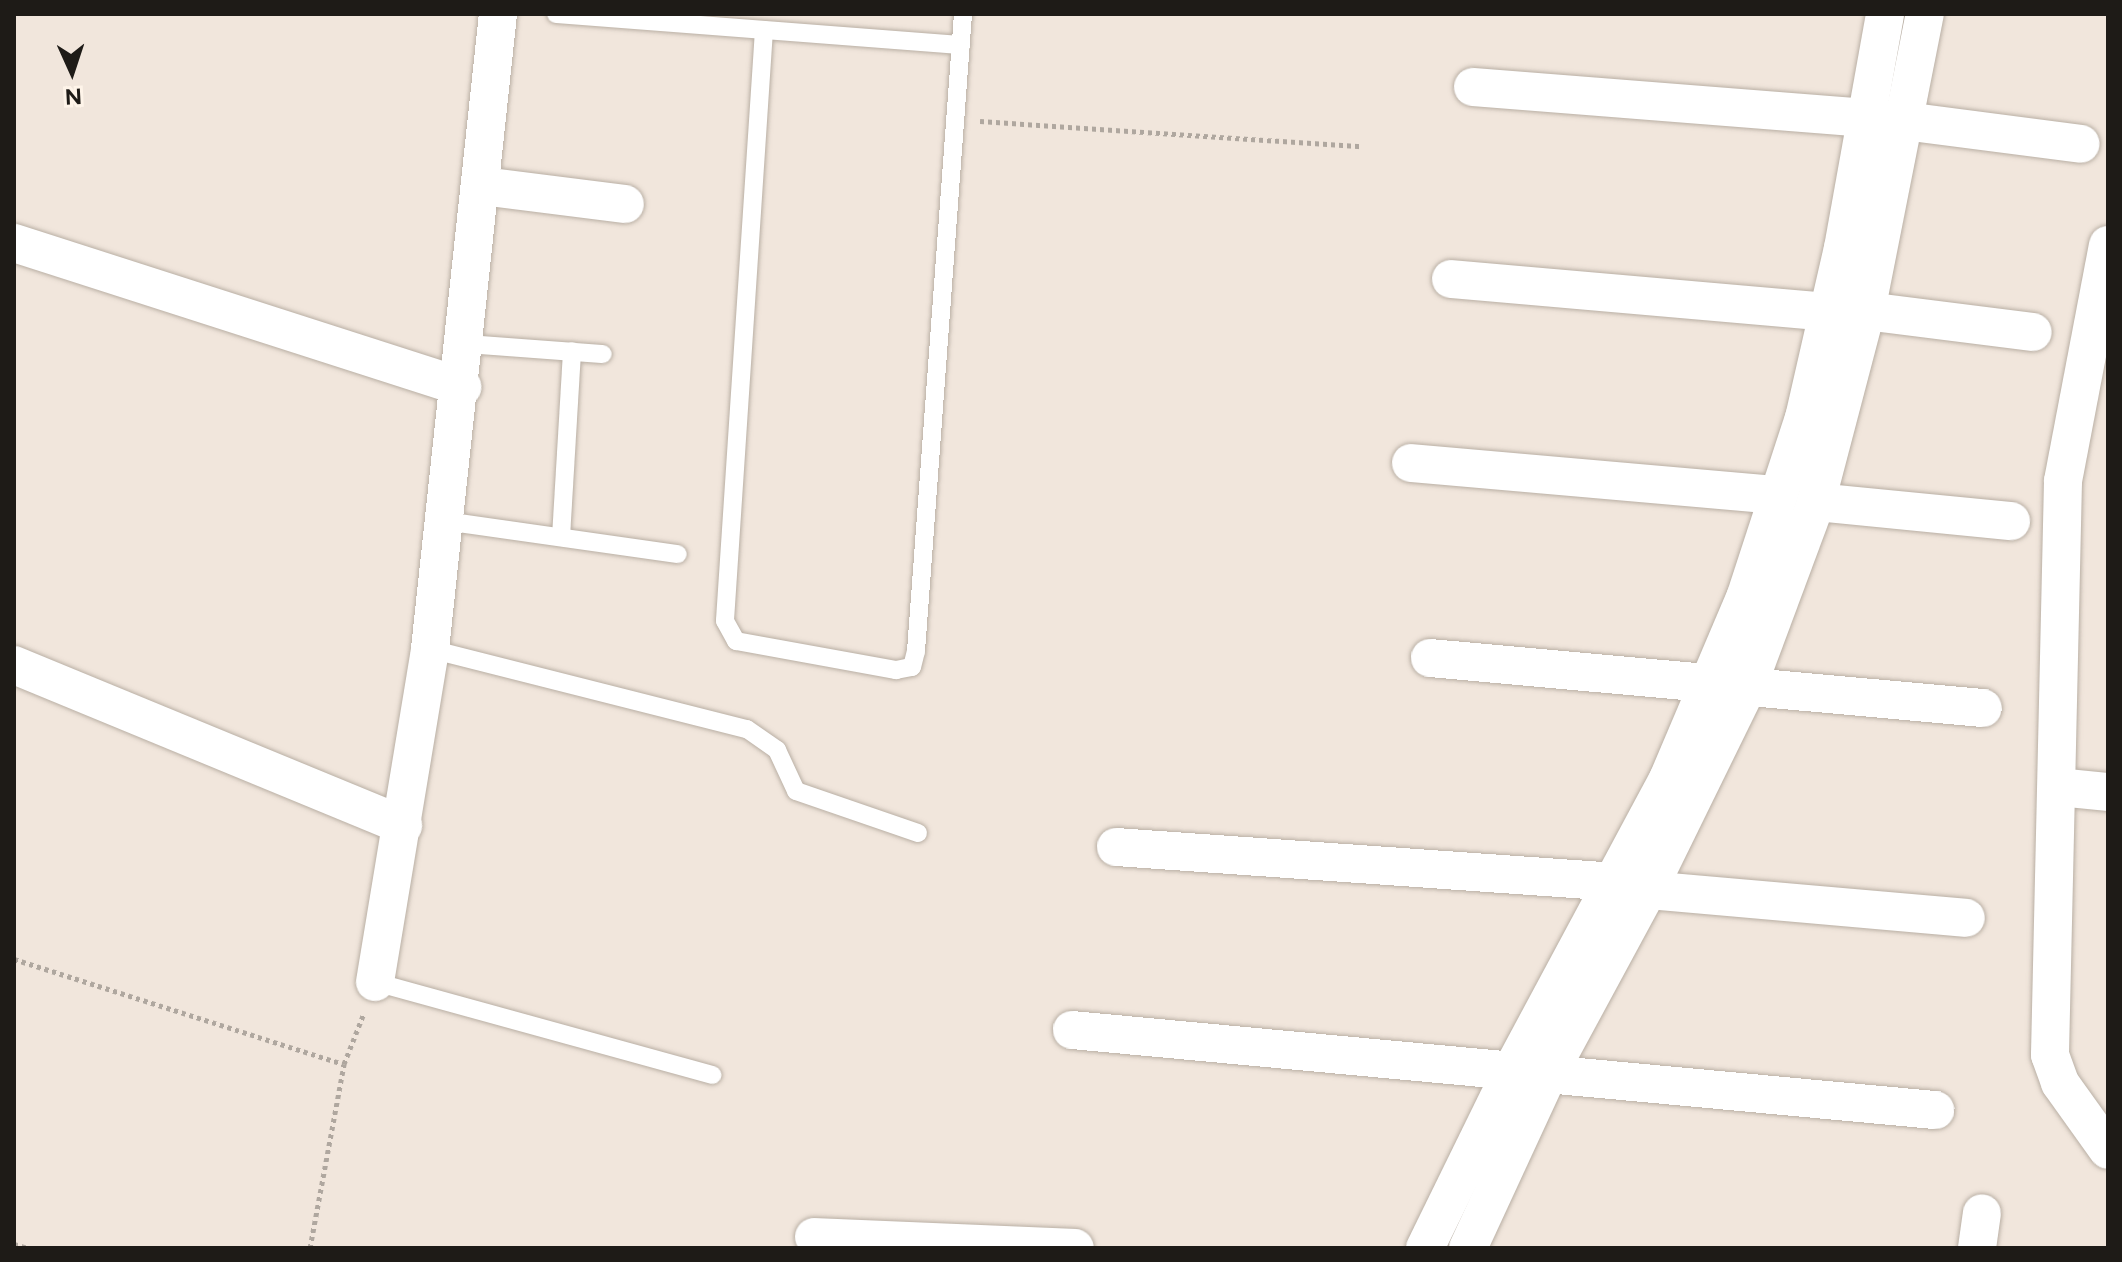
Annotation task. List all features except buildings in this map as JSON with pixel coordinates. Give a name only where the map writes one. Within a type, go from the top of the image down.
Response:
[{"type":"street","points":[[375,982],[384,906],[403,825],[430,649],[462,387],[498,14]]},
{"type":"street","points":[[1425,1248],[1531,1071],[1632,886],[1816,502],[1866,311],[1887,120],[1885,14]]},
{"type":"street","points":[[1729,687],[1779,495],[1804,418],[1829,312],[1887,120],[1925,14]]},
{"type":"street","points":[[1473,87],[1887,120],[2081,144]]},
{"type":"street","points":[[482,186],[625,204]]},
{"type":"street","points":[[14,243],[462,387]]},
{"type":"street","points":[[2108,245],[2063,481],[2050,1055],[2060,1083],[2108,1150]]},
{"type":"street","points":[[1451,279],[1829,312]]},
{"type":"street","points":[[1866,311],[2033,332]]},
{"type":"street","points":[[1411,463],[1779,495]]},
{"type":"street","points":[[1816,502],[2011,521]]},
{"type":"street","points":[[1430,658],[1983,708]]},
{"type":"street","points":[[14,665],[403,825]]},
{"type":"street","points":[[2058,787],[2108,792]]},
{"type":"street","points":[[1116,847],[1632,886],[1966,918]]},
{"type":"street","points":[[1072,1030],[1935,1110]]},
{"type":"street","points":[[1468,1248],[1531,1071]]},
{"type":"street","points":[[814,1237],[1075,1248]]},
{"type":"lane","points":[[556,14],[961,45]]},
{"type":"lane","points":[[764,30],[725,621],[736,641],[896,670],[912,667],[963,14]]},
{"type":"lane","points":[[466,344],[603,354]]},
{"type":"lane","points":[[561,537],[572,351]]},
{"type":"lane","points":[[445,521],[678,554]]},
{"type":"lane","points":[[430,649],[747,729],[777,750],[796,791],[918,833]]},
{"type":"lane","points":[[375,982],[712,1075]]},
{"type":"path","points":[[955,120],[1361,146]]},
{"type":"path","points":[[14,959],[344,1064]]},
{"type":"path","points":[[310,1248],[344,1064],[375,982]]},
{"type":"path","points":[[14,1244],[28,1248]]}]
